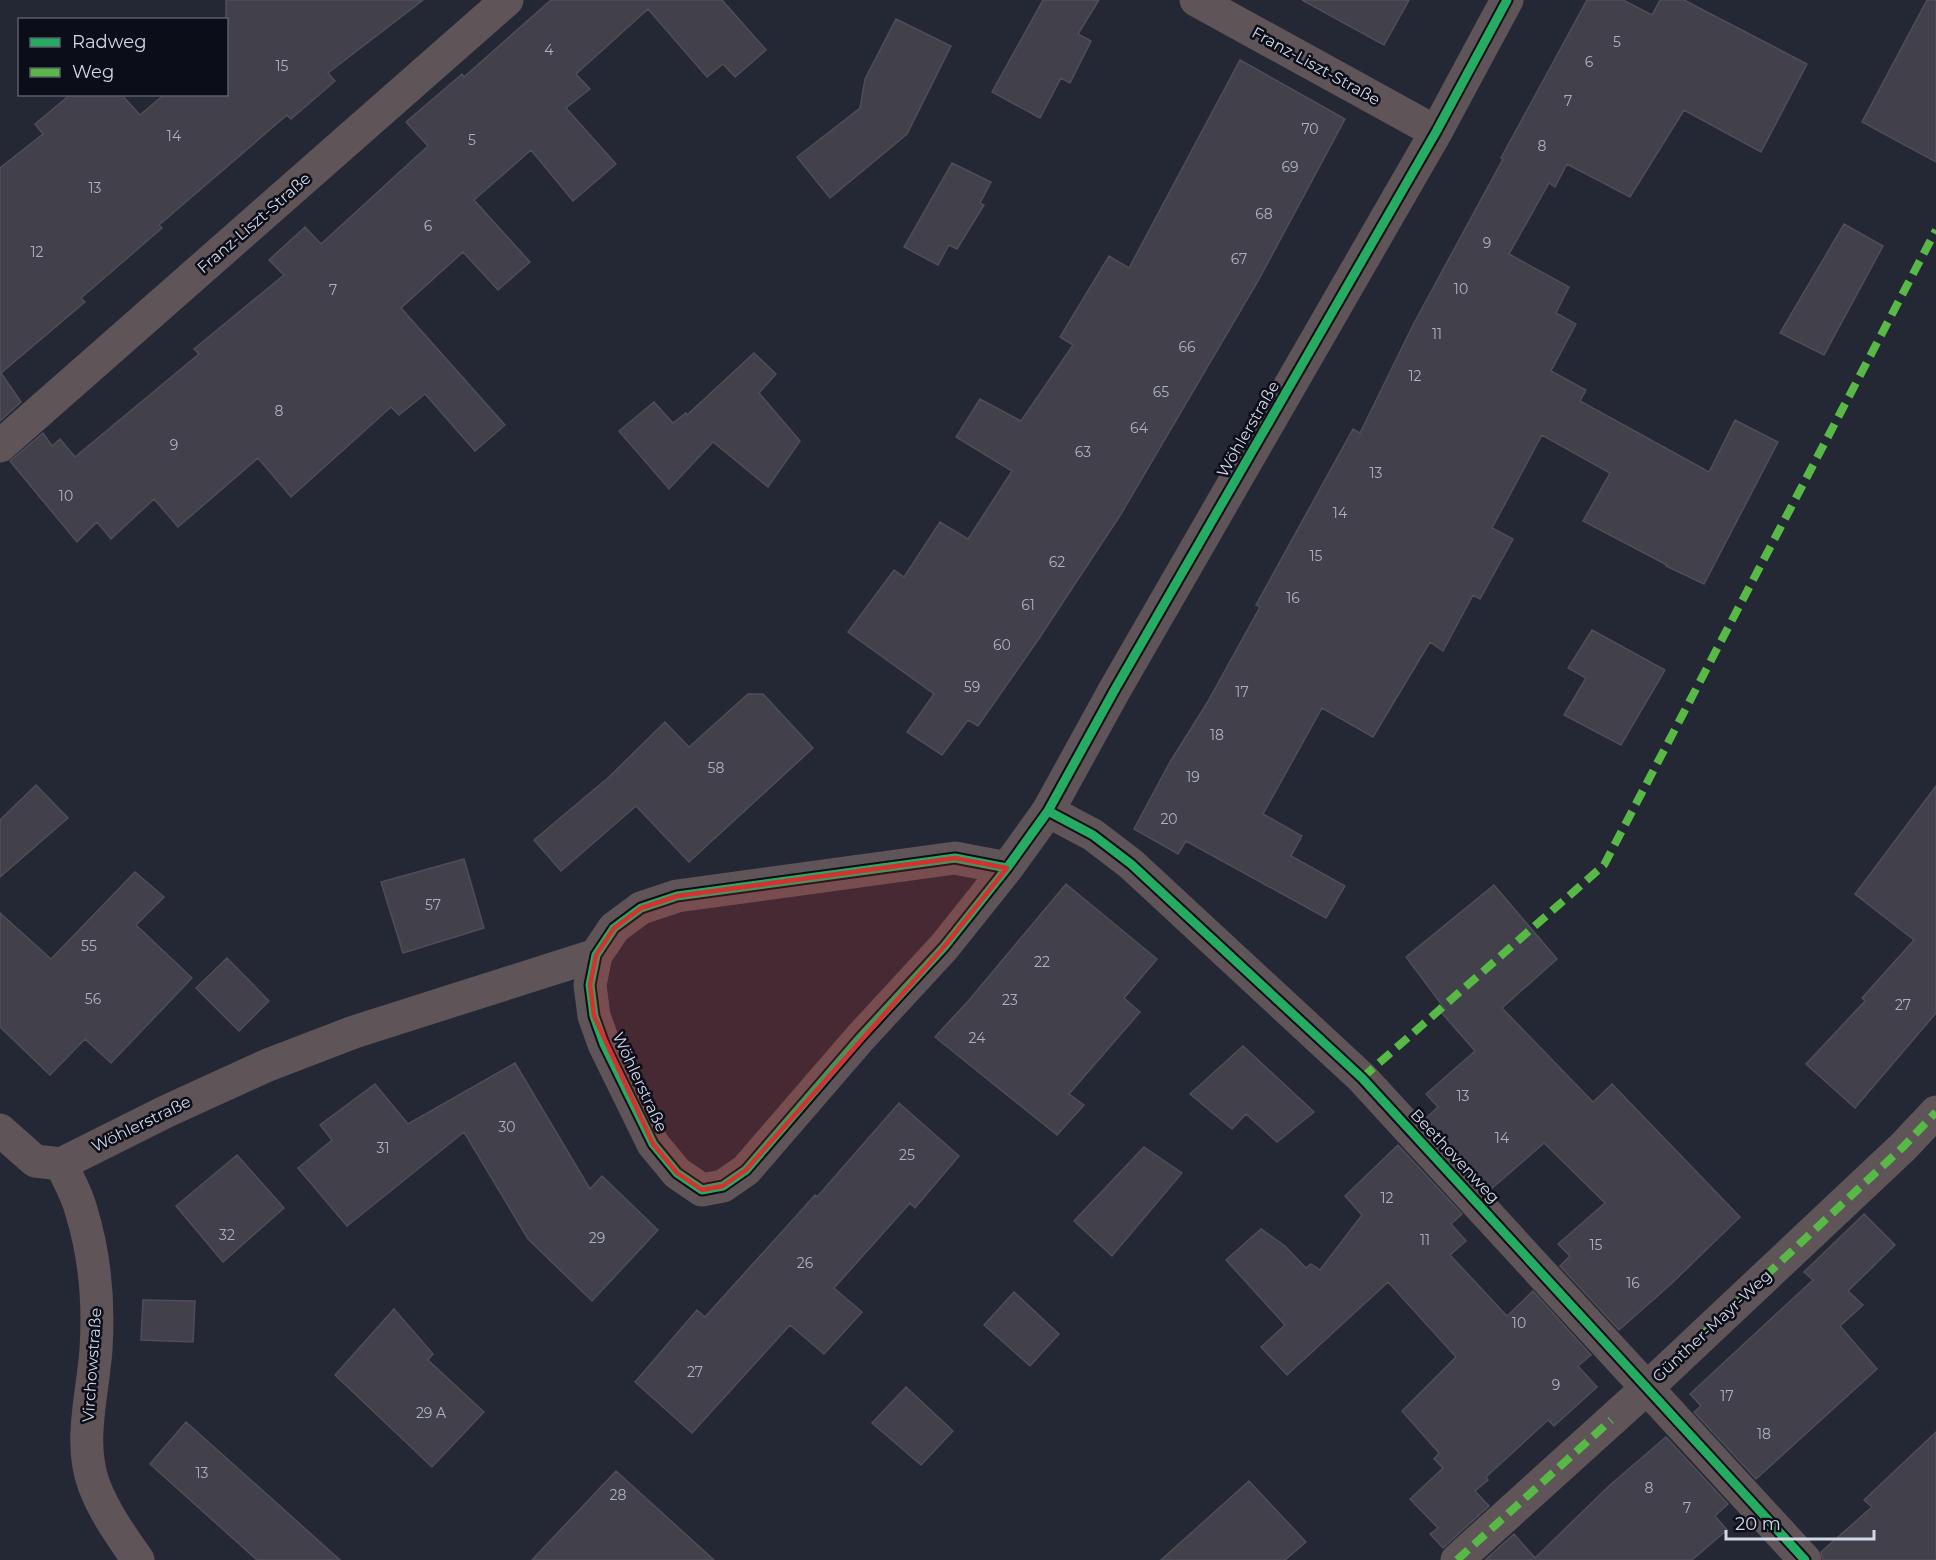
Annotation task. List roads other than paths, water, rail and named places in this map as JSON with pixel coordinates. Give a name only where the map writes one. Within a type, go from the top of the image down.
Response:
[{"type":"street","name":"Franz-Liszt-Straße","points":[[0,446],[507,0]]},
{"type":"street","name":"Franz-Liszt-Straße","points":[[1196,0],[1436,132]]},
{"type":"street","name":"Wöhlerstraße","points":[[1007,868],[955,858],[677,896],[641,908],[614,928],[596,955],[590,985],[594,1016],[604,1044],[652,1144],[677,1173],[702,1190],[723,1186],[746,1170],[860,1038],[944,947],[1007,868],[1048,811],[1114,690],[1436,132],[1507,0]]},
{"type":"street","name":"Beethovenweg","points":[[1048,811],[1093,835],[1131,864],[1334,1051],[1394,1112],[1805,1560]]},
{"type":"street","name":"Wöhlerstraße","points":[[61,1164],[167,1110],[279,1061],[354,1032],[596,955]]},
{"type":"street","name":"Günther-Mayr-Weg","points":[[1457,1560],[1647,1388],[1903,1147],[1936,1112]]},
{"type":"street","points":[[0,1130],[35,1161],[61,1164]]},
{"type":"street","name":"Virchowstraße","points":[[61,1164],[81,1208],[92,1256],[98,1306],[87,1446],[93,1484],[110,1518],[138,1560]]}]
